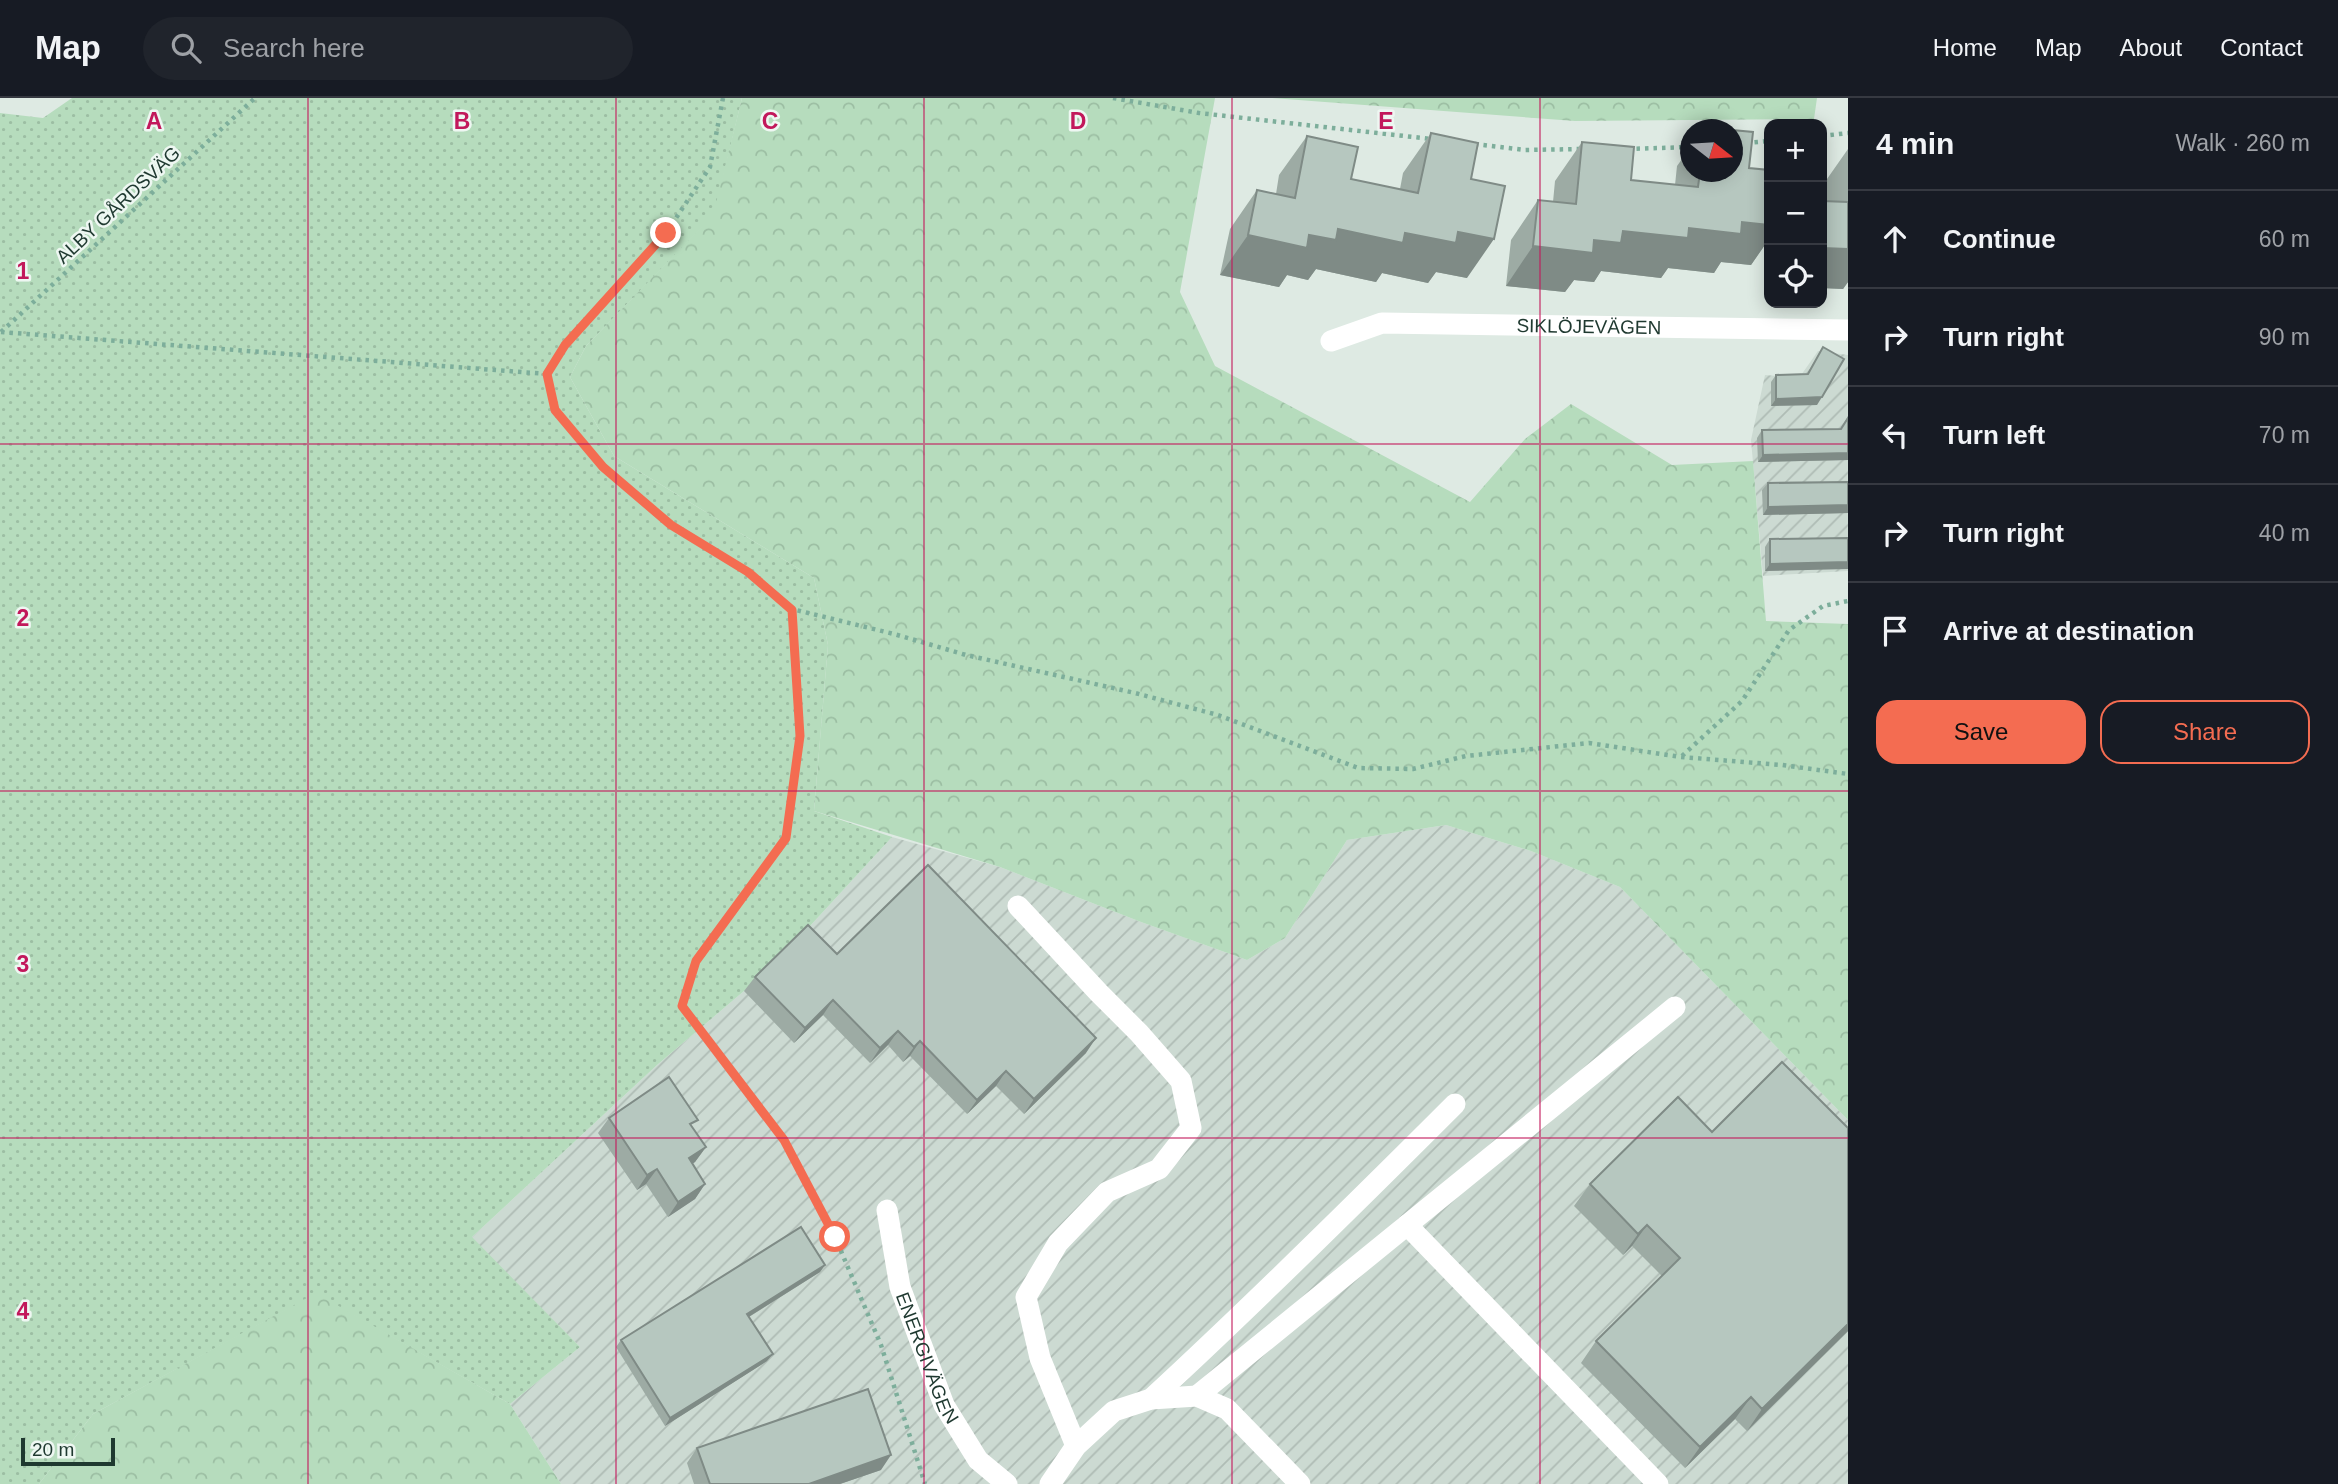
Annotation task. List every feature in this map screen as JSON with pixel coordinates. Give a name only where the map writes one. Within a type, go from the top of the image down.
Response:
[{"type":"street","name":"SIKLÖJEVÄGEN","points":[[1331,341],[1382,323],[1848,330]]},
{"type":"street","points":[[1018,906],[1181,1081],[1191,1128],[1159,1169],[1107,1192],[1058,1243],[1026,1297],[1040,1358],[1076,1446]]},
{"type":"street","points":[[1197,1396],[1675,1007]]},
{"type":"street","points":[[1151,1399],[1283,1276],[1334,1222],[1455,1104]]},
{"type":"street","name":"ENERGIVÄGEN","points":[[887,1210],[900,1287],[944,1405],[978,1460],[1007,1484]]},
{"type":"street","points":[[1407,1225],[1658,1484]]},
{"type":"street","points":[[1050,1484],[1076,1446],[1114,1411],[1151,1399],[1197,1396],[1227,1409],[1300,1484]]},
{"type":"path","name":"ALBY GÅRDSVÄG","points":[[1,332],[255,98]]},
{"type":"path","points":[[723,98],[710,167],[666,233],[565,345],[547,374],[555,410],[603,467],[671,525],[748,572],[792,610],[1217,715],[1358,768],[1413,769],[1466,756],[1589,743],[1681,757],[1782,765],[1848,774]]},
{"type":"path","points":[[1113,98],[1199,113],[1436,139]]},
{"type":"path","points":[[1827,135],[1848,133]]},
{"type":"path","points":[[1745,143],[1764,141]]},
{"type":"path","points":[[1474,144],[1525,150],[1591,149]]},
{"type":"path","points":[[1617,149],[1680,147]]},
{"type":"path","points":[[1,332],[547,374]]},
{"type":"path","points":[[1681,757],[1742,701],[1790,630],[1823,606],[1848,601]]},
{"type":"path","points":[[792,610],[800,736],[786,838],[696,961],[682,1006],[784,1140],[835,1237],[881,1345],[925,1484]]},
{"type":"shaded area","points":[[1818,351],[1848,355],[1848,571],[1763,576],[1751,440],[1765,375],[1799,378]]},
{"type":"shaded area","points":[[1446,825],[1531,851],[1620,887],[1848,1120],[1848,1484],[561,1484],[510,1404],[580,1347],[471,1238],[657,1065],[744,991],[798,939],[892,837],[1000,867],[1247,960],[1285,938],[1347,840]]},
{"type":"green space","points":[[72,98],[742,98],[714,215],[586,346],[570,377],[614,456],[814,578],[828,645],[814,811],[892,837],[798,939],[744,991],[657,1065],[472,1237],[580,1347],[510,1404],[316,1294],[93,1414],[39,1484],[0,1484],[0,113],[43,118]]},
{"type":"green space","points":[[742,98],[1215,98],[1180,292],[1215,366],[1470,502],[1525,439],[1571,404],[1672,465],[1753,461],[1766,621],[1848,624],[1848,1120],[1620,887],[1531,851],[1446,825],[1347,840],[1285,938],[1247,960],[1000,867],[814,811],[828,645],[814,578],[614,456],[570,377],[586,346],[713,215]]},
{"type":"green space","points":[[1272,98],[1817,98],[1814,119],[1575,121]]},
{"type":"green space","points":[[316,1293],[510,1404],[561,1484],[39,1484],[93,1414]]},
{"type":"building","points":[[1743,131],[1753,132],[1749,168],[1764,170],[1764,224],[1742,222],[1741,234],[1689,228],[1688,238],[1623,231],[1621,243],[1594,240],[1593,253],[1533,246],[1538,200],[1576,204],[1582,142],[1634,147],[1631,180],[1698,187],[1699,182],[1743,182]]},
{"type":"building","points":[[1431,133],[1478,143],[1471,179],[1505,186],[1494,239],[1458,232],[1456,243],[1405,233],[1403,243],[1338,229],[1336,240],[1309,235],[1307,248],[1248,235],[1257,190],[1295,198],[1307,136],[1358,147],[1351,179],[1418,193]]},
{"type":"building","points":[[1827,201],[1848,202],[1848,249],[1827,248]]},
{"type":"building","points":[[1823,347],[1844,359],[1822,397],[1776,399],[1776,375],[1808,374]]},
{"type":"building","points":[[1848,418],[1848,453],[1763,455],[1762,430],[1841,429]]},
{"type":"building","points":[[1848,482],[1848,505],[1768,507],[1768,483]]},
{"type":"building","points":[[1848,538],[1848,562],[1770,564],[1770,539]]},
{"type":"building","points":[[928,865],[1096,1038],[1034,1099],[1006,1071],[977,1100],[920,1041],[914,1047],[898,1031],[880,1048],[833,1000],[805,1028],[755,977],[808,925],[837,954]]},
{"type":"building","points":[[1782,1062],[1848,1128],[1848,1324],[1762,1409],[1751,1397],[1700,1447],[1596,1341],[1680,1258],[1647,1225],[1638,1234],[1590,1184],[1678,1097],[1712,1132]]},
{"type":"building","points":[[669,1077],[698,1120],[690,1124],[706,1147],[689,1158],[705,1184],[678,1202],[657,1169],[647,1175],[609,1118]]},
{"type":"building","points":[[801,1227],[825,1265],[747,1314],[773,1354],[670,1418],[621,1340]]},
{"type":"building","points":[[868,1389],[891,1455],[809,1484],[710,1484],[697,1448]]},
{"type":"route","points":[[666,233],[565,345],[547,374],[555,410],[603,467],[671,525],[748,572],[792,610],[800,736],[786,838],[696,961],[682,1006],[784,1140],[835,1237]]}]
